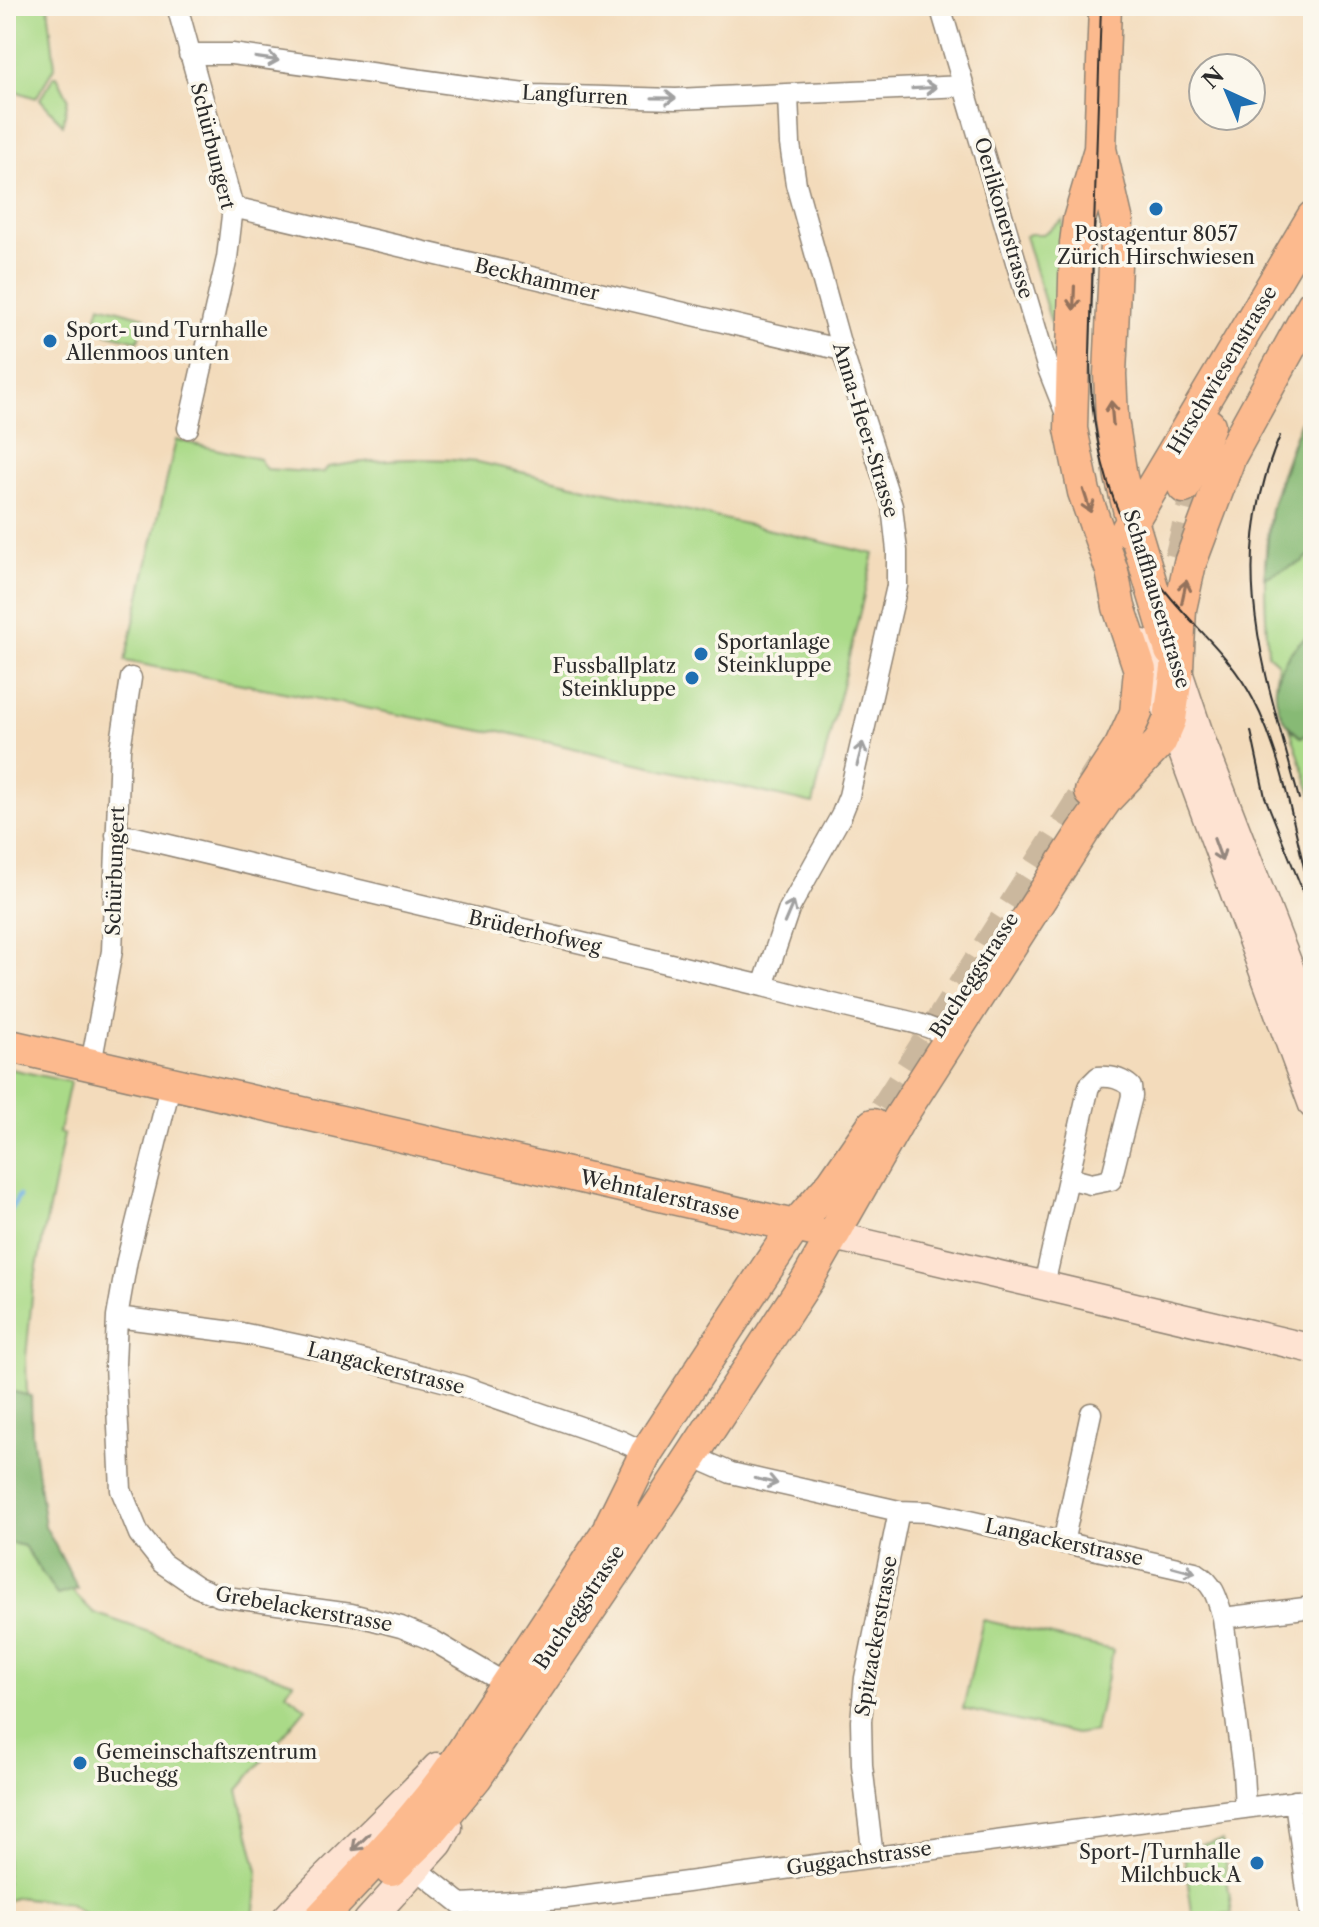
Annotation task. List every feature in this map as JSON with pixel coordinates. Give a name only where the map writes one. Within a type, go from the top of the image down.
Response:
[{"type":"main road","name":"Schaffhauserstrasse","points":[[1105,6],[1100,149],[1079,220],[1076,243],[1071,429],[1084,492],[1112,571],[1119,607],[1140,670],[1136,713]]},
{"type":"main road","name":"Schaffhauserstrasse","points":[[1100,149],[1117,222],[1110,374],[1112,419],[1121,477],[1133,524],[1177,669]]},
{"type":"main road","name":"Hirschwiesenstrasse","points":[[1112,571],[1115,552],[1313,217]]},
{"type":"main road","points":[[1313,246],[1213,417],[1191,488],[1224,422],[1313,277]]},
{"type":"main road","points":[[1177,669],[1180,609],[1190,563],[1230,456],[1313,305]]},
{"type":"main road","name":"Bucheggstrasse","points":[[610,1526],[646,1453],[795,1226],[833,1183],[944,1034],[1107,798],[1160,742],[1170,719],[1177,669]]},
{"type":"main road","name":"Bucheggstrasse","points":[[343,1921],[404,1870],[476,1777],[692,1456],[834,1236],[944,1034],[1121,746],[1136,713]]},
{"type":"main road","name":"Wehntalerstrasse","points":[[6,1045],[834,1236]]},
{"type":"main road","name":"Bucheggstrasse","points":[[318,1921],[414,1817],[457,1764],[610,1526],[665,1454],[788,1276],[677,1462],[404,1870]]},
{"type":"street","name":"Schürbungert","points":[[177,6],[233,207],[227,258],[188,428]]},
{"type":"street","name":"Oerlikonerstrasse","points":[[940,6],[1047,366],[1071,429]]},
{"type":"street","name":"Langfurren","points":[[189,54],[232,54],[532,95],[676,99],[964,86]]},
{"type":"street","name":"Anna-Heer-Strasse","points":[[763,986],[789,909],[849,796],[897,586],[892,506],[842,350],[796,184],[788,95]]},
{"type":"street","name":"Beckhammer","points":[[233,207],[842,350]]},
{"type":"street","name":"Hirschwiesenstrasse","points":[[1128,605],[1125,566],[1133,524]]},
{"type":"street","name":"Schaffhauserstrasse","points":[[1112,571],[1128,605],[1313,1105]]},
{"type":"street","name":"Schaffhauserstrasse","points":[[1177,669],[1210,764],[1313,1029]]},
{"type":"street","name":"Schürbungert","points":[[91,1064],[112,951],[120,749],[131,678]]},
{"type":"street","points":[[1143,760],[1168,765],[1191,777]]},
{"type":"street","name":"Brüderhofweg","points":[[116,835],[887,1015],[944,1034]]},
{"type":"street","points":[[1044,1285],[1068,1178],[1089,1086],[1098,1077],[1125,1081],[1131,1087],[1132,1096],[1111,1180],[1091,1184],[1068,1178]]},
{"type":"street","name":"Grebelackerstrasse","points":[[171,1082],[127,1260],[117,1317],[115,1364],[121,1490],[139,1534],[162,1563],[197,1587],[219,1596],[351,1614],[401,1627],[432,1640],[506,1684]]},
{"type":"street","name":"Wehntalerstrasse","points":[[834,1236],[1313,1349]]},
{"type":"street","name":"Langackerstrasse","points":[[117,1317],[241,1333],[462,1386],[621,1441],[646,1453]]},
{"type":"street","points":[[1063,1543],[1091,1413]]},
{"type":"street","name":"Langackerstrasse","points":[[692,1456],[731,1473],[899,1511],[929,1512],[1195,1572],[1209,1581],[1217,1594],[1223,1618],[1245,1808]]},
{"type":"street","name":"Spitzackerstrasse","points":[[873,1857],[862,1765],[861,1721],[865,1678],[899,1511]]},
{"type":"street","points":[[1223,1618],[1313,1607]]},
{"type":"street","name":"Bucheggstrasse","points":[[284,1921],[478,1727]]},
{"type":"street","points":[[1304,1800],[1311,1921]]},
{"type":"street","name":"Guggachstrasse","points":[[404,1870],[461,1904],[566,1898],[1304,1800]]},
{"type":"street","name":"Bucheggstrasse","points":[[368,1921],[404,1870]]},
{"type":"green space","points":[[6,6],[48,6],[55,66],[36,98],[6,88]]},
{"type":"green space","points":[[54,76],[57,76],[68,98],[63,125],[40,99]]},
{"type":"green space","points":[[1063,220],[1056,339],[1025,236],[1043,234]]},
{"type":"green space","points":[[100,305],[145,317],[138,341],[93,330]]},
{"type":"green space","points":[[1313,393],[1313,632],[1289,655],[1275,685],[1278,663],[1268,654],[1266,618],[1268,528],[1284,465]]},
{"type":"green space","points":[[1313,393],[1313,552],[1302,562],[1264,578],[1271,510],[1295,436]]},
{"type":"green space","points":[[176,440],[259,459],[266,469],[323,473],[328,467],[384,460],[478,462],[874,554],[813,804],[496,730],[488,732],[125,661]]},
{"type":"green space","points":[[1313,632],[1313,731],[1301,737],[1280,711],[1276,697],[1277,682],[1289,655]]},
{"type":"green space","points":[[1290,729],[1301,737],[1313,731],[1313,798]]},
{"type":"green space","points":[[6,1068],[70,1082],[59,1133],[64,1135],[33,1287],[26,1357],[28,1442],[34,1509],[65,1584],[94,1613],[293,1682],[286,1693],[306,1708],[238,1790],[258,1871],[255,1910],[243,1921],[96,1921],[68,1903],[17,1897],[6,1901]]},
{"type":"green space","points":[[6,1390],[31,1396],[32,1434],[45,1526],[78,1589],[57,1595],[24,1546],[6,1542]]},
{"type":"green space","points":[[983,1620],[1113,1650],[1095,1731],[1076,1734],[963,1709]]},
{"type":"green space","points":[[1222,1841],[1232,1913],[1193,1919],[1183,1847]]},
{"type":"waterway","points":[[6,1218],[19,1196]]},
{"type":"tunnel","points":[[1180,558],[1197,490]]},
{"type":"tunnel","points":[[859,1151],[1102,768]]},
{"type":"tram line","points":[[1101,6],[1090,356],[1100,454],[1120,516],[1134,545],[1172,599],[1226,659],[1245,685],[1264,722],[1281,773],[1313,904]]},
{"type":"tram line","points":[[1280,436],[1263,484],[1252,574],[1263,662],[1299,799]]},
{"type":"tram line","points":[[1251,731],[1265,797],[1304,894]]},
{"type":"place","name":"Postagentur 8057 Zürich Hirschwiesen","points":[[1156,209]]},
{"type":"place","name":"Sport- und Turnhalle Allenmoos unten","points":[[50,341]]},
{"type":"place","name":"Sportanlage Steinkluppe","points":[[701,654]]},
{"type":"place","name":"Fussballplatz Steinkluppe","points":[[692,678]]},
{"type":"place","name":"Gemeinschaftszentrum Buchegg","points":[[80,1763]]},
{"type":"place","name":"Sport-/Turnhalle Milchbuck A","points":[[1257,1863]]}]
